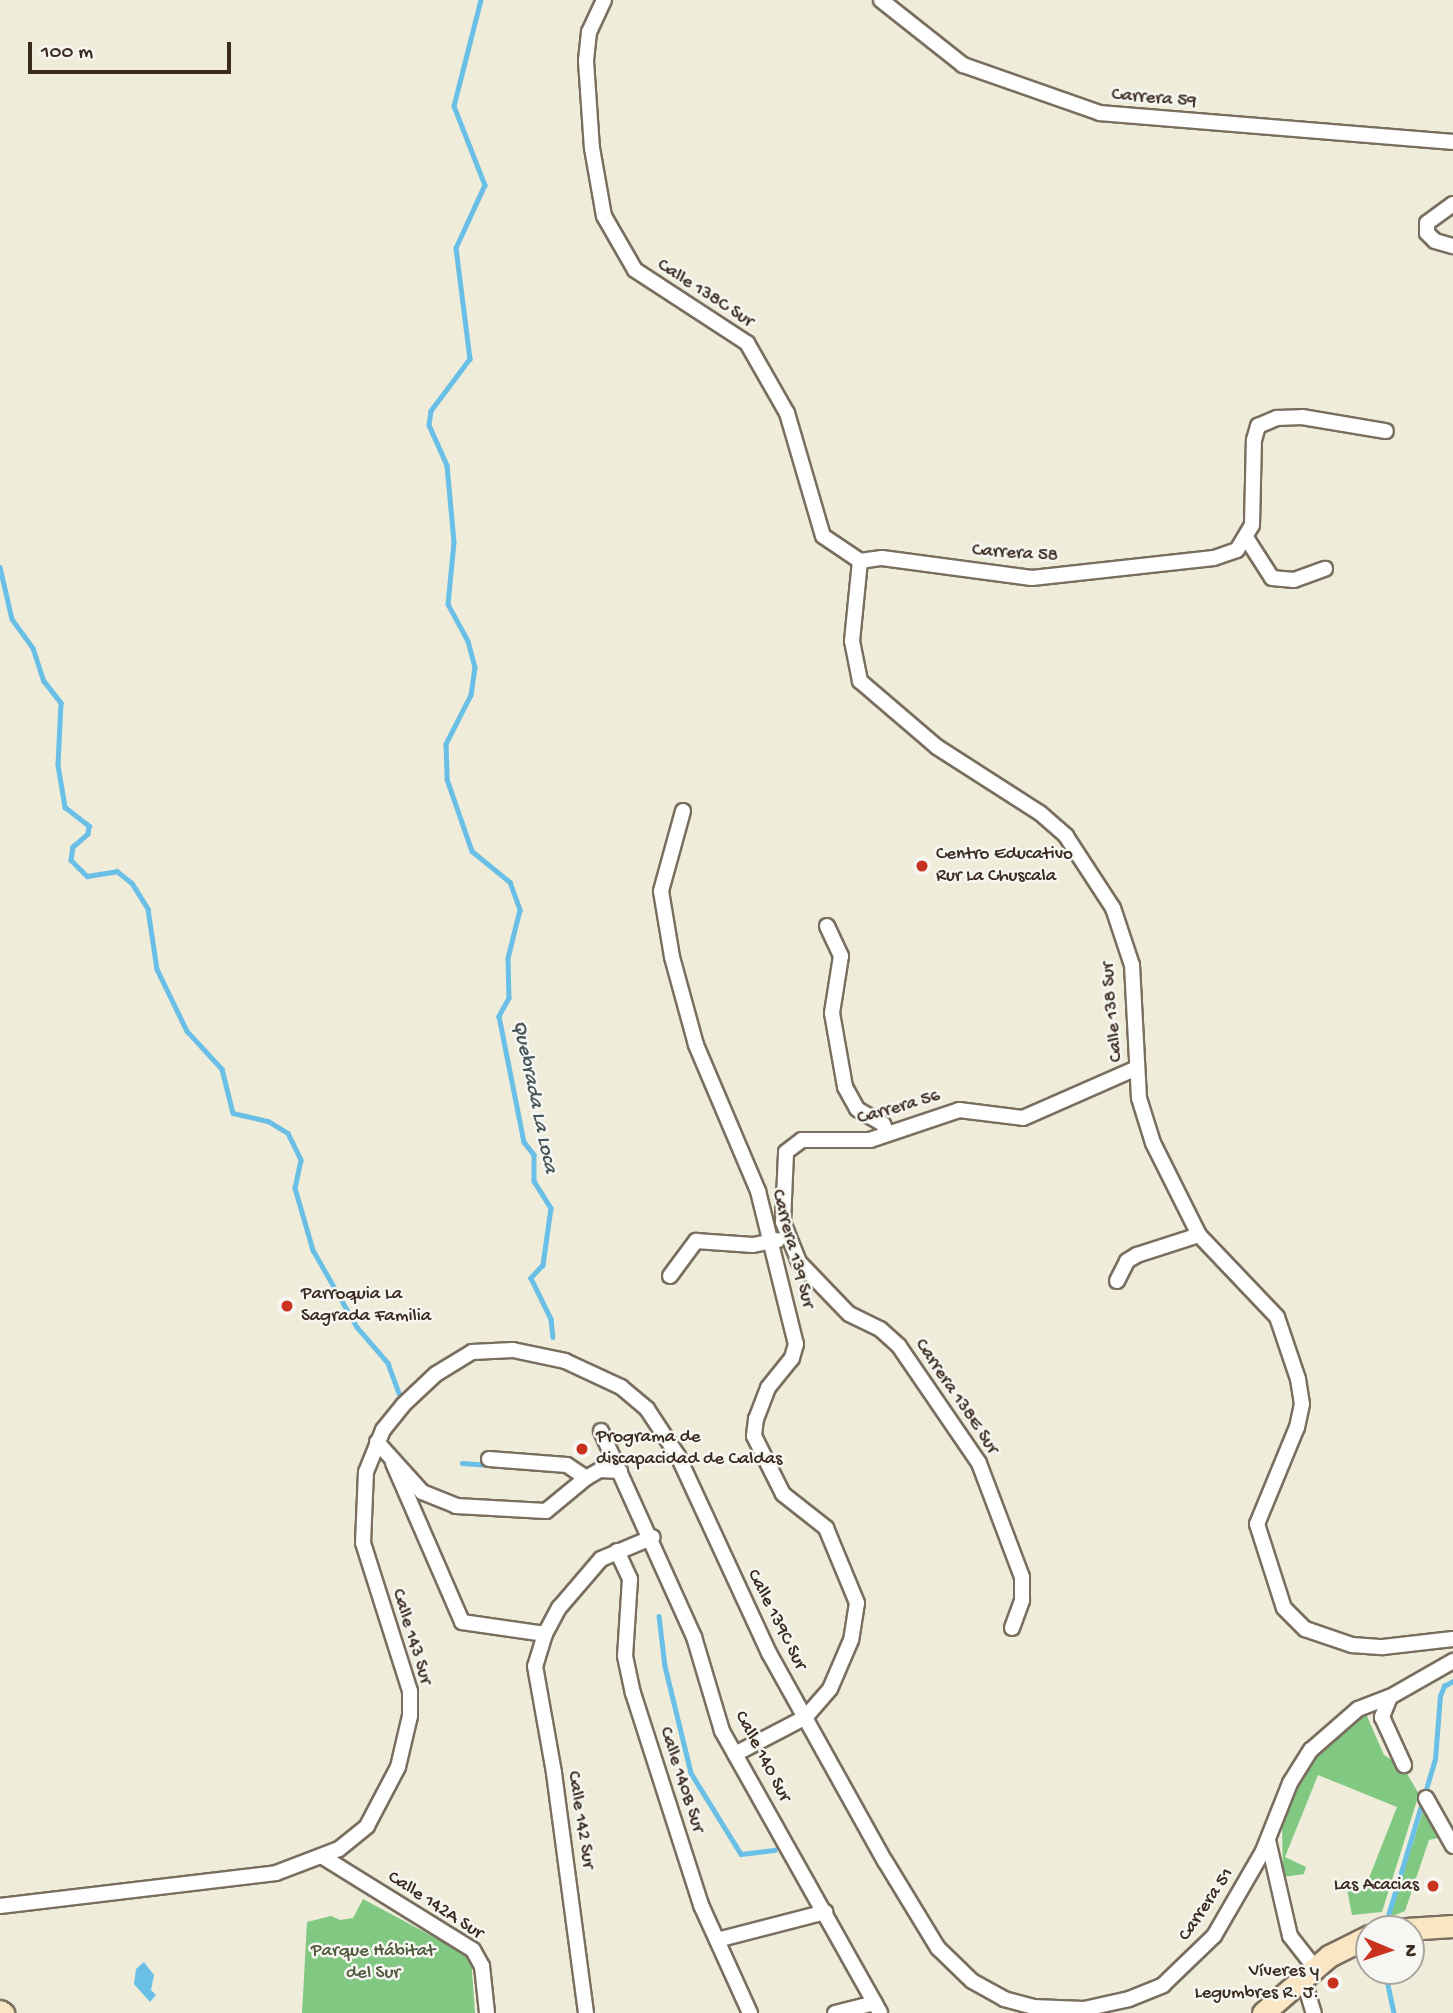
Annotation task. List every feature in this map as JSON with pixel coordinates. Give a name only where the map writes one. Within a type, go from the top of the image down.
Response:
[{"type":"main road","points":[[1425,1928],[1453,1926]]},
{"type":"main road","points":[[1263,2013],[1309,1973],[1355,1945]]},
{"type":"street","name":"Calle 138C Sur","points":[[604,0],[589,32],[586,61],[592,148],[604,216],[635,270],[747,343],[764,367],[802,456],[822,536],[860,561]]},
{"type":"street","name":"Carrera 59","points":[[881,0],[963,65],[1100,113],[1453,142]]},
{"type":"street","points":[[1453,204],[1427,223],[1427,233],[1435,242],[1453,246]]},
{"type":"street","points":[[1325,569],[1294,579],[1272,578],[1247,539],[1252,525],[1254,440],[1258,426],[1277,418],[1302,417],[1386,431]]},
{"type":"street","name":"Carrera 58","points":[[860,561],[882,558],[1032,578],[1072,577],[1190,564],[1237,550],[1247,539]]},
{"type":"street","name":"Calle 138 Sur","points":[[860,561],[852,641],[860,681],[937,747],[1040,813],[1086,863],[1113,908],[1132,965],[1139,1098],[1153,1143],[1199,1235],[1277,1317],[1298,1379],[1302,1404],[1297,1427],[1257,1524],[1284,1608],[1306,1629],[1369,1648],[1453,1639]]},
{"type":"street","name":"Carrera 139 Sur","points":[[683,811],[661,891],[672,957],[696,1045],[758,1191],[796,1343],[792,1358],[768,1388],[755,1419],[754,1436],[783,1494],[826,1528],[857,1603],[841,1668],[806,1717]]},
{"type":"street","points":[[827,926],[841,956],[832,1013],[845,1087],[858,1109],[883,1124],[887,1133]]},
{"type":"street","name":"Carrera 56","points":[[786,1238],[789,1146],[802,1140],[870,1140],[959,1110],[1023,1118],[1137,1068]]},
{"type":"street","points":[[1117,1281],[1127,1261],[1137,1255],[1199,1235]]},
{"type":"street","points":[[670,1276],[696,1241],[753,1245],[786,1238]]},
{"type":"street","name":"Carrera 138E Sur","points":[[786,1238],[799,1262],[831,1299],[899,1346],[979,1462],[1022,1577],[1022,1600],[1012,1628]]},
{"type":"street","name":"Calle 139C Sur","points":[[376,1442],[426,1382],[457,1357],[472,1352],[513,1350],[565,1361],[635,1396],[678,1456],[741,1596],[885,1861]]},
{"type":"street","name":"Calle 140 Sur","points":[[601,1431],[653,1537],[694,1637],[722,1731],[877,2008]]},
{"type":"street","points":[[376,1442],[393,1463],[436,1500],[456,1506],[534,1512],[556,1507],[586,1478],[600,1470],[620,1471]]},
{"type":"street","name":"Calle 143 Sur","points":[[0,1906],[246,1878],[302,1867],[352,1839],[378,1809],[398,1767],[410,1716],[405,1669],[363,1543],[362,1494],[376,1442]]},
{"type":"street","points":[[489,1459],[567,1465],[586,1478]]},
{"type":"street","points":[[393,1463],[462,1622],[545,1634]]},
{"type":"street","name":"Calle 142 Sur","points":[[586,2013],[554,1773],[535,1666],[545,1634],[559,1608],[601,1559],[653,1537]]},
{"type":"street","name":"Calle 140B Sur","points":[[617,1551],[631,1579],[625,1657],[633,1693],[701,1905],[750,2013]]},
{"type":"street","name":"Carrera 51","points":[[885,1861],[938,1948],[972,1981],[1004,1999],[1068,2011],[1129,2000],[1163,1985],[1214,1936],[1268,1840],[1290,1783],[1311,1750],[1347,1716],[1390,1697],[1453,1661]]},
{"type":"street","points":[[1390,1697],[1382,1717],[1404,1765]]},
{"type":"street","points":[[735,1754],[806,1717]]},
{"type":"street","points":[[1453,1809],[1439,1811],[1453,1846]]},
{"type":"street","points":[[1268,1840],[1290,1936],[1309,1973],[1314,2013]]},
{"type":"street","name":"Calle 142A Sur","points":[[323,1857],[473,1950],[481,1966],[486,2013]]},
{"type":"street","points":[[717,1940],[825,1912]]},
{"type":"street","points":[[835,2013],[877,2008]]},
{"type":"green space","points":[[1362,1716],[1367,1716],[1384,1755],[1403,1767],[1419,1794],[1382,1912],[1352,1915],[1346,1884],[1365,1888],[1397,1807],[1318,1775],[1285,1857],[1306,1867],[1304,1874],[1283,1877],[1282,1825],[1292,1791],[1317,1749]]},
{"type":"green space","points":[[1425,1804],[1442,1837],[1429,1840],[1405,1911],[1391,1915]]},
{"type":"green space","name":"Parque Hábitat del Sur","points":[[363,1899],[471,1957],[475,2013],[302,2013],[307,1922],[331,1916],[340,1920],[353,1918]]},
{"type":"water","points":[[144,1962],[154,1975],[151,1990],[156,1995],[150,2002],[134,1984],[136,1969]]},
{"type":"waterway","name":"Quebrada La Loca","points":[[481,0],[454,106],[485,185],[456,248],[470,359],[431,411],[429,425],[447,465],[454,542],[448,604],[468,641],[475,667],[471,695],[446,744],[447,779],[472,851],[510,882],[520,910],[508,958],[509,998],[499,1016],[524,1142],[534,1155],[534,1181],[551,1208],[543,1265],[531,1278],[551,1319],[553,1337]]},
{"type":"waterway","points":[[0,567],[12,619],[33,648],[44,681],[61,703],[58,765],[65,807],[89,826],[88,834],[73,847],[71,860],[87,876],[117,871],[132,883],[148,909],[157,969],[187,1031],[222,1069],[233,1113],[268,1121],[288,1133],[301,1160],[295,1188],[313,1250],[357,1327],[388,1363],[399,1393]]},
{"type":"waterway","points":[[462,1463],[489,1465]]},
{"type":"waterway","points":[[659,1616],[665,1666],[691,1773],[741,1854],[775,1850]]},
{"type":"waterway","points":[[1388,1915],[1435,1759],[1440,1696],[1444,1686],[1453,1681]]},
{"type":"waterway","points":[[1388,1985],[1394,2013]]},
{"type":"place","name":"Centro Educativo Rur La Chuscala","points":[[922,866]]},
{"type":"place","name":"Parroquia La Sagrada Familia","points":[[287,1306]]},
{"type":"place","name":"Programa de discapacidad de Caldas","points":[[582,1449]]},
{"type":"place","name":"Las Acacias","points":[[1433,1886]]},
{"type":"place","name":"Víveres y Legumbres R. J.","points":[[1333,1983]]}]
